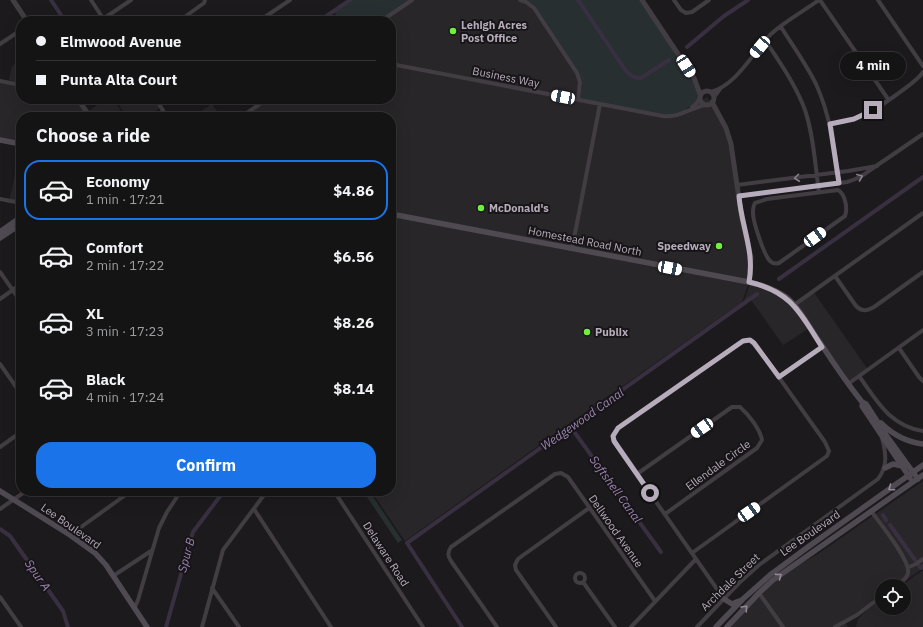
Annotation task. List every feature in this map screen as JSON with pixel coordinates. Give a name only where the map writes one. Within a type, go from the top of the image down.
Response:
[{"type":"main road","points":[[0,140],[16,143]]},
{"type":"main road","name":"Homestead Road North","points":[[396,216],[749,282],[763,285],[777,292],[786,297],[794,305],[848,384],[863,403],[866,404],[911,474]]},
{"type":"main road","points":[[0,232],[16,221]]},
{"type":"main road","points":[[0,238],[16,227]]},
{"type":"main road","name":"Homestead Road North","points":[[863,403],[862,406],[902,466],[918,479]]},
{"type":"main road","points":[[873,415],[886,428],[897,435],[906,440],[923,444]]},
{"type":"main road","points":[[885,468],[893,464],[902,466]]},
{"type":"main road","name":"Lee Boulevard","points":[[716,627],[754,588],[782,566],[923,465]]},
{"type":"main road","name":"Lee Boulevard","points":[[727,627],[773,580],[918,479]]},
{"type":"main road","name":"Lee Boulevard","points":[[0,491],[70,535],[95,553],[113,576],[148,627]]},
{"type":"main road","points":[[817,549],[817,546],[831,534],[836,527]]},
{"type":"main road","points":[[754,588],[759,593]]},
{"type":"main road","points":[[724,599],[733,604],[745,598]]},
{"type":"main road","points":[[724,599],[729,608],[728,615]]},
{"type":"street","points":[[13,0],[24,16]]},
{"type":"street","points":[[91,0],[101,16]]},
{"type":"street","points":[[109,16],[131,0]]},
{"type":"street","points":[[186,16],[204,3],[205,0]]},
{"type":"street","points":[[266,16],[290,0]]},
{"type":"street","points":[[388,16],[412,0]]},
{"type":"street","points":[[520,0],[526,2],[534,8],[577,73],[580,82],[578,100]]},
{"type":"street","points":[[642,0],[694,78],[702,94],[701,102],[717,113]]},
{"type":"street","points":[[674,0],[681,10],[686,13],[692,12],[710,0]]},
{"type":"street","points":[[706,105],[741,70],[765,40],[780,27],[820,0],[888,99]]},
{"type":"street","points":[[878,0],[923,66]]},
{"type":"street","points":[[780,27],[816,84],[830,124],[839,183]]},
{"type":"street","points":[[0,44],[16,33]]},
{"type":"street","points":[[765,40],[793,83],[803,104],[811,132],[819,192]]},
{"type":"street","name":"Business Way","points":[[396,65],[668,117],[680,115],[695,107],[706,105]]},
{"type":"street","points":[[830,124],[865,114],[921,76],[923,72]]},
{"type":"street","points":[[0,80],[16,84]]},
{"type":"street","points":[[702,94],[713,97]]},
{"type":"street","points":[[687,112],[696,104],[702,94]]},
{"type":"street","points":[[713,97],[717,113],[726,128],[731,144],[742,219],[751,257],[751,275],[749,282]]},
{"type":"street","points":[[249,112],[260,104]]},
{"type":"street","points":[[572,249],[600,104]]},
{"type":"street","points":[[739,196],[839,183],[862,177],[923,134]]},
{"type":"street","points":[[737,185],[817,176],[857,170],[877,165]]},
{"type":"street","points":[[838,190],[843,195],[846,215],[776,264],[769,260],[756,229],[753,214],[755,203],[767,199],[838,190]]},
{"type":"street","points":[[765,192],[767,199]]},
{"type":"street","points":[[0,199],[16,202]]},
{"type":"street","points":[[794,305],[923,213]]},
{"type":"street","points":[[0,272],[16,295]]},
{"type":"street","points":[[835,276],[856,306],[865,311],[874,307],[923,272]]},
{"type":"street","points":[[0,299],[16,287]]},
{"type":"street","points":[[848,384],[923,330]]},
{"type":"street","points":[[692,553],[823,460],[829,451],[779,377],[758,348],[750,340],[743,341],[738,344],[618,428],[613,436],[617,446],[724,599]]},
{"type":"street","points":[[779,377],[822,347]]},
{"type":"street","points":[[898,348],[923,381]]},
{"type":"street","points":[[0,364],[16,387]]},
{"type":"street","points":[[859,376],[890,416],[900,424],[909,428],[923,431]]},
{"type":"street","name":"Ellendale Circle","points":[[637,474],[732,407],[740,408],[754,425],[761,435],[762,440],[757,448],[665,514]]},
{"type":"street","points":[[0,446],[16,435]]},
{"type":"street","points":[[882,438],[886,455],[885,468]]},
{"type":"street","name":"Archdale Street","points":[[697,627],[759,565],[875,481],[882,474],[885,468]]},
{"type":"street","name":"Dellwood Avenue","points":[[497,627],[451,562],[448,557],[448,551],[451,547],[551,476],[561,473],[568,477],[655,601]]},
{"type":"street","points":[[0,509],[19,496]]},
{"type":"street","points":[[70,535],[124,496]]},
{"type":"street","points":[[134,607],[138,600],[162,521],[178,496]]},
{"type":"street","points":[[202,627],[223,550],[263,496]]},
{"type":"street","name":"Delaware Road","points":[[337,496],[423,627]]},
{"type":"street","points":[[556,627],[516,570],[515,565],[518,559],[589,508]]},
{"type":"street","points":[[254,509],[330,627]]},
{"type":"street","points":[[871,511],[904,557],[909,567],[907,576],[904,579]]},
{"type":"street","points":[[113,576],[152,550]]},
{"type":"street","points":[[631,627],[696,559]]},
{"type":"street","points":[[909,567],[923,559]]},
{"type":"street","points":[[583,582],[615,627]]},
{"type":"street","points":[[212,588],[239,627]]},
{"type":"street","points":[[759,593],[783,627]]},
{"type":"street","points":[[0,597],[21,627]]},
{"type":"street","points":[[835,627],[857,615],[875,601]]},
{"type":"shaded area","points":[[351,0],[409,0],[385,16],[337,16],[334,12]]},
{"type":"shaded area","points":[[412,0],[521,0],[530,5],[579,77],[578,100],[687,112],[707,97],[726,128],[748,244],[749,282],[742,302],[405,541],[374,496],[396,496],[396,112],[248,112],[260,104],[396,104],[396,16],[388,16]]},
{"type":"shaded area","points":[[525,0],[640,0],[692,80],[698,95],[698,101],[682,112],[668,115],[580,99],[582,82],[578,72],[542,18]]},
{"type":"shaded area","points":[[16,63],[16,82],[9,80],[12,66]]},
{"type":"shaded area","points":[[0,81],[16,84],[16,104],[81,104],[87,112],[16,112],[16,143],[0,140]]},
{"type":"shaded area","points":[[99,104],[116,104],[122,112],[87,112]]},
{"type":"shaded area","points":[[118,104],[157,104],[160,108],[154,112],[124,112]]},
{"type":"shaded area","points":[[212,104],[218,112],[200,112]]},
{"type":"shaded area","points":[[16,171],[16,202],[9,201]]},
{"type":"shaded area","points":[[750,284],[762,287],[785,299],[797,311],[808,329],[783,345],[751,300],[622,391],[621,390],[743,304]]},
{"type":"shaded area","points":[[813,291],[869,371],[850,384],[795,304]]},
{"type":"shaded area","points":[[923,481],[923,568],[908,579],[875,579],[875,602],[845,622],[848,627],[730,627],[740,615],[775,582],[800,564],[818,554]]},
{"type":"shaded area","points":[[366,496],[372,496],[402,540],[398,543]]},
{"type":"shaded area","points":[[923,570],[923,627],[856,627],[858,619],[875,604],[875,615],[911,615],[911,579]]},
{"type":"waterway","points":[[51,0],[62,16]]},
{"type":"waterway","points":[[326,16],[350,0]]},
{"type":"waterway","points":[[578,0],[626,71],[631,75],[636,78],[641,78],[669,60]]},
{"type":"waterway","points":[[687,47],[724,16],[748,0]]},
{"type":"waterway","name":"Wedgewood Canal","points":[[779,279],[923,177]]},
{"type":"waterway","name":"Wedgewood Canal","points":[[462,627],[407,543],[757,294]]},
{"type":"waterway","name":"Softshell Canal","points":[[570,426],[661,552]]},
{"type":"waterway","name":"Spur B","points":[[166,627],[193,532],[220,496]]},
{"type":"waterway","points":[[883,515],[886,520]]},
{"type":"waterway","points":[[890,525],[915,560]]},
{"type":"waterway","name":"Spur A","points":[[0,529],[10,536],[63,611],[68,627]]},
{"type":"waterway","points":[[919,566],[921,568],[923,566]]},
{"type":"place","name":"Lehigh Acres Post Office","points":[[453,31]]},
{"type":"place","name":"McDonald's","points":[[481,208]]},
{"type":"place","name":"Speedway","points":[[719,246]]},
{"type":"place","name":"Publix","points":[[587,332]]},
{"type":"route","points":[[650,493],[614,441],[614,432],[618,428],[743,341],[750,340],[754,343],[779,377],[822,347],[798,310],[786,297],[768,287],[749,282],[751,275],[751,257],[742,219],[739,196],[839,183],[830,124],[854,119],[873,110]]}]
